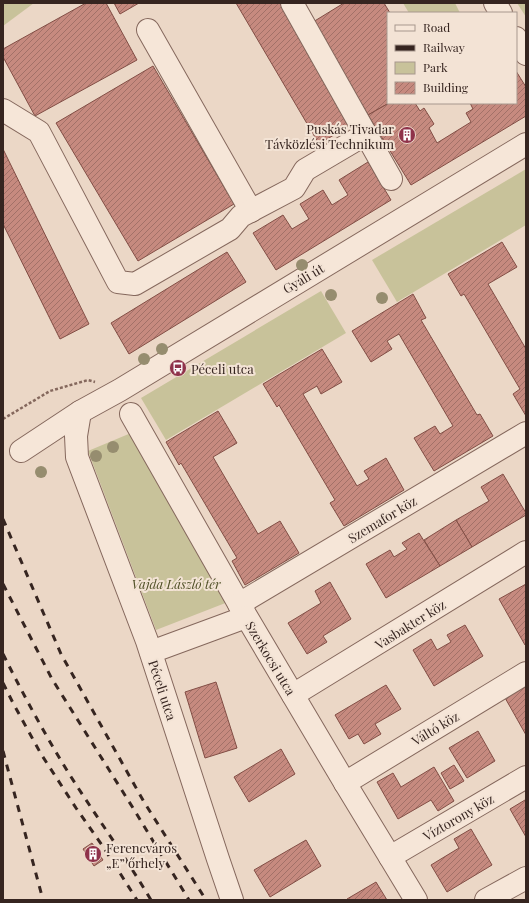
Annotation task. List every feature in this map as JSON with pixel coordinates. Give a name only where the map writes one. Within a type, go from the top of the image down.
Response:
[{"type":"street","points":[[292,3],[391,180]]},
{"type":"street","points":[[495,3],[500,12]]},
{"type":"street","points":[[148,30],[251,211]]},
{"type":"street","points":[[517,40],[526,54]]},
{"type":"street","points":[[3,110],[39,132],[118,282],[135,284],[230,229],[241,216],[294,188],[306,170],[366,134]]},
{"type":"street","name":"Gyáli út","points":[[21,451],[80,412],[120,390],[526,144]]},
{"type":"street","name":"Péceli utca","points":[[80,412],[76,436],[77,457],[150,652],[232,900]]},
{"type":"street","name":"Szerkocsi utca","points":[[131,414],[242,610],[416,900]]},
{"type":"street","name":"Szemafor köz","points":[[150,652],[242,610],[526,433]]},
{"type":"street","name":"Vasbakter köz","points":[[293,695],[526,552]]},
{"type":"street","name":"Váltó köz","points":[[345,783],[526,673]]},
{"type":"street","name":"Víztorony köz","points":[[390,857],[526,777]]},
{"type":"street","points":[[486,900],[526,878]]},
{"type":"path","points":[[3,419],[50,391]]},
{"type":"green space","points":[[3,3],[34,3],[3,26]]},
{"type":"green space","points":[[403,3],[455,3],[460,12],[408,12]]},
{"type":"green space","points":[[517,3],[526,3],[526,17]]},
{"type":"green space","points":[[526,169],[526,225],[397,302],[372,260]]},
{"type":"green space","points":[[321,291],[346,333],[166,440],[141,398]]},
{"type":"green space","name":"Vajda László tér","points":[[131,433],[228,602],[156,630],[88,451]]},
{"type":"building","points":[[86,3],[106,3],[137,60],[35,116],[3,57],[3,49]]},
{"type":"building","points":[[114,3],[139,3],[120,14]]},
{"type":"building","points":[[236,3],[280,3],[352,124],[319,144]]},
{"type":"building","points":[[344,3],[384,3],[389,12],[387,12],[387,104],[368,115],[313,22]]},
{"type":"building","points":[[153,66],[234,204],[138,261],[56,123]]},
{"type":"building","name":"Puskás Tivadar Távközlési Technikum","points":[[517,73],[526,87],[526,116],[411,185],[368,115],[387,104],[416,104],[420,111],[424,108],[434,124],[429,128],[437,143],[471,122],[466,113],[473,109],[470,104],[517,104]]},
{"type":"building","points":[[3,149],[89,324],[60,339],[3,224]]},
{"type":"building","points":[[368,162],[391,200],[276,270],[253,233],[283,215],[292,229],[309,219],[300,204],[323,190],[332,205],[348,195],[339,180]]},
{"type":"building","points":[[502,242],[517,267],[488,284],[526,349],[526,416],[513,394],[520,389],[464,294],[461,296],[448,274]]},
{"type":"building","points":[[227,252],[246,282],[129,354],[111,323]]},
{"type":"building","points":[[413,294],[426,318],[421,320],[477,415],[480,414],[493,436],[434,471],[414,438],[435,426],[440,434],[453,426],[399,334],[387,341],[392,349],[371,362],[352,331]]},
{"type":"building","points":[[322,349],[342,382],[321,394],[317,386],[303,394],[357,486],[369,479],[364,471],[386,458],[404,490],[344,526],[330,503],[335,500],[279,405],[277,407],[263,384]]},
{"type":"building","points":[[218,411],[237,443],[213,457],[258,534],[280,521],[299,553],[245,585],[232,561],[237,558],[181,463],[179,465],[166,442]]},
{"type":"building","points":[[503,474],[526,515],[472,547],[456,520],[489,501],[481,487]]},
{"type":"building","points":[[456,520],[472,547],[440,566],[424,540]]},
{"type":"building","points":[[419,533],[440,566],[386,598],[366,564],[390,550],[394,557],[407,549],[402,543]]},
{"type":"building","points":[[330,582],[351,619],[323,636],[327,642],[307,654],[288,623],[321,603],[315,591]]},
{"type":"building","points":[[526,584],[526,644],[525,645],[499,599]]},
{"type":"building","points":[[465,625],[483,656],[434,686],[413,650],[431,639],[437,650],[451,642],[447,635]]},
{"type":"building","points":[[216,682],[237,748],[205,758],[185,692]]},
{"type":"building","points":[[526,684],[526,735],[504,696]]},
{"type":"building","points":[[386,685],[401,709],[375,724],[381,734],[364,744],[358,734],[349,739],[335,715]]},
{"type":"building","points":[[478,731],[495,761],[467,778],[449,748]]},
{"type":"building","points":[[281,749],[295,774],[249,802],[234,777]]},
{"type":"building","points":[[454,765],[464,781],[450,789],[441,773]]},
{"type":"building","points":[[434,767],[454,801],[438,811],[431,800],[398,819],[377,782],[393,773],[401,787]]},
{"type":"building","points":[[525,800],[526,801],[526,837],[510,809]]},
{"type":"building","points":[[471,829],[492,865],[447,892],[431,865],[459,848],[454,839]]},
{"type":"building","points":[[306,840],[321,866],[270,897],[254,870]]},
{"type":"building","name":"Ferencváros „E” őrhely","points":[[92,843],[103,860],[94,866],[83,849]]},
{"type":"building","points":[[376,882],[387,900],[347,899]]},
{"type":"railway","points":[[3,519],[61,654],[144,802],[206,900]]},
{"type":"railway","points":[[3,584],[52,679],[189,900]]},
{"type":"railway","points":[[3,654],[59,757],[151,900]]},
{"type":"railway","points":[[3,683],[41,754],[137,900]]},
{"type":"railway","points":[[3,751],[43,900]]},
{"type":"place","name":"Puskás Tivadar Távközlési Technikum","points":[[407,135]]},
{"type":"place","name":"Péceli utca","points":[[178,368]]},
{"type":"place","name":"Ferencváros „E” őrhely","points":[[93,854]]}]
